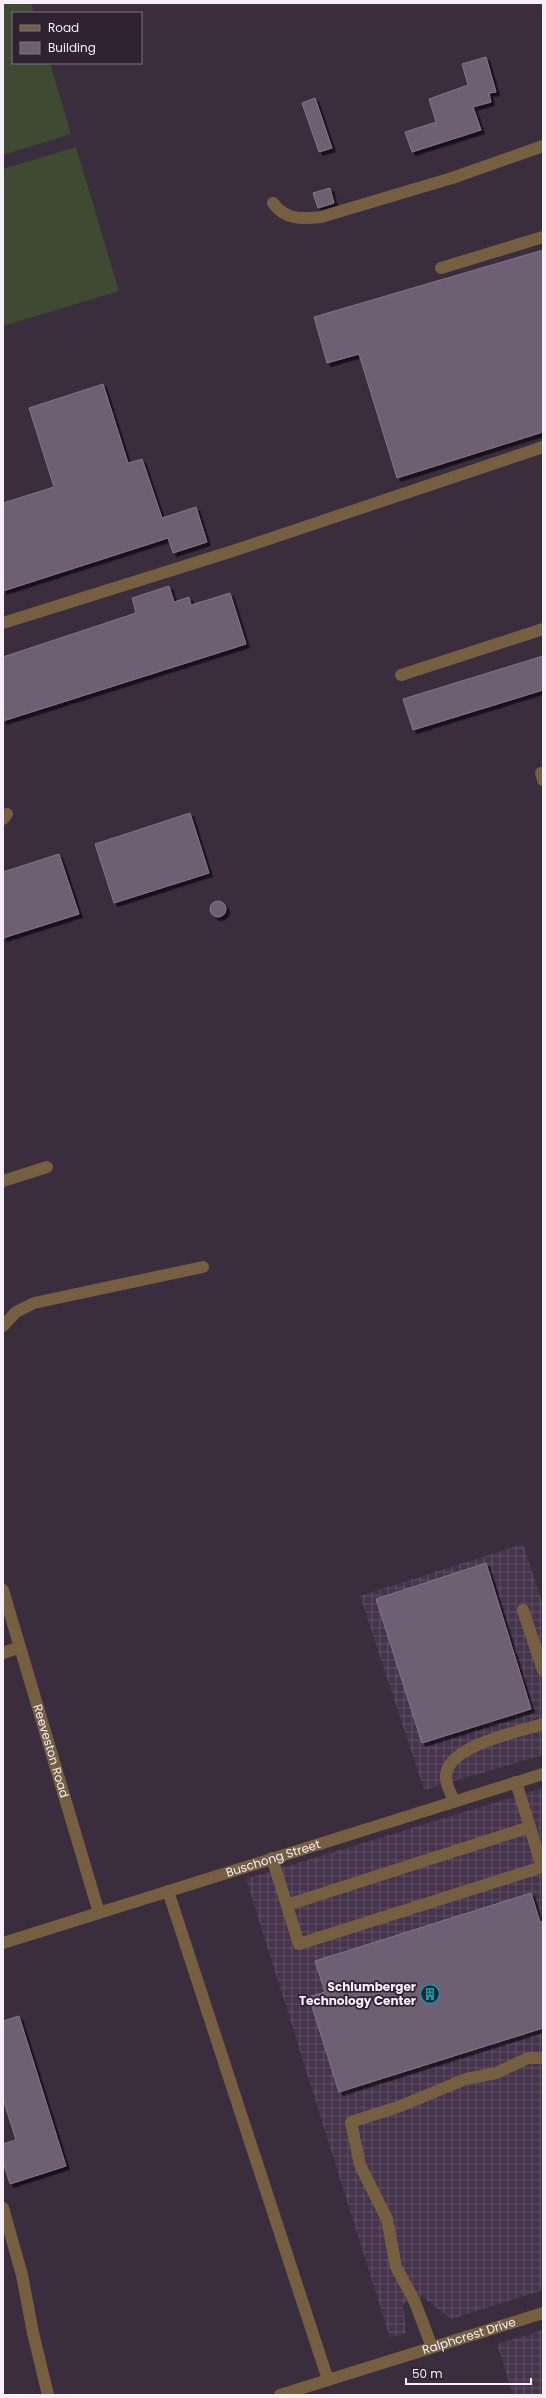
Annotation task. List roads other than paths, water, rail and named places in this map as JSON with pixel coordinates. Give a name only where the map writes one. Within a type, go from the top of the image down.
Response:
[{"type":"street","points":[[273,203],[278,211],[286,215],[300,219],[321,217],[452,178],[543,146]]},
{"type":"street","points":[[441,268],[543,237]]},
{"type":"street","points":[[3,624],[229,552],[543,447]]},
{"type":"street","points":[[401,674],[543,628]]},
{"type":"street","points":[[543,773],[541,773],[543,780]]},
{"type":"street","points":[[3,1181],[47,1168]]},
{"type":"street","points":[[3,1326],[16,1312],[34,1303],[203,1267]]},
{"type":"street","name":"Reeveston Road","points":[[3,1590],[99,1913]]},
{"type":"street","points":[[523,1610],[543,1670]]},
{"type":"street","points":[[3,1652],[20,1647]]},
{"type":"street","points":[[454,1801],[446,1781],[446,1773],[452,1761],[469,1748],[543,1724]]},
{"type":"street","name":"Buschong Street","points":[[3,1943],[543,1774]]},
{"type":"street","points":[[272,1858],[300,1944],[542,1867],[516,1782]]},
{"type":"street","points":[[287,1905],[530,1827]]},
{"type":"street","points":[[168,1891],[328,2380]]},
{"type":"street","points":[[432,2347],[414,2300],[396,2267],[387,2219],[360,2165],[351,2122],[398,2107],[466,2079],[496,2073],[528,2058],[543,2058]]},
{"type":"street","points":[[3,2208],[22,2275],[32,2333],[48,2395]]},
{"type":"street","name":"Ralphcrest Drive","points":[[280,2395],[543,2312]]},
{"type":"place","name":"Schlumberger Technology Center","points":[[430,1994]]}]
